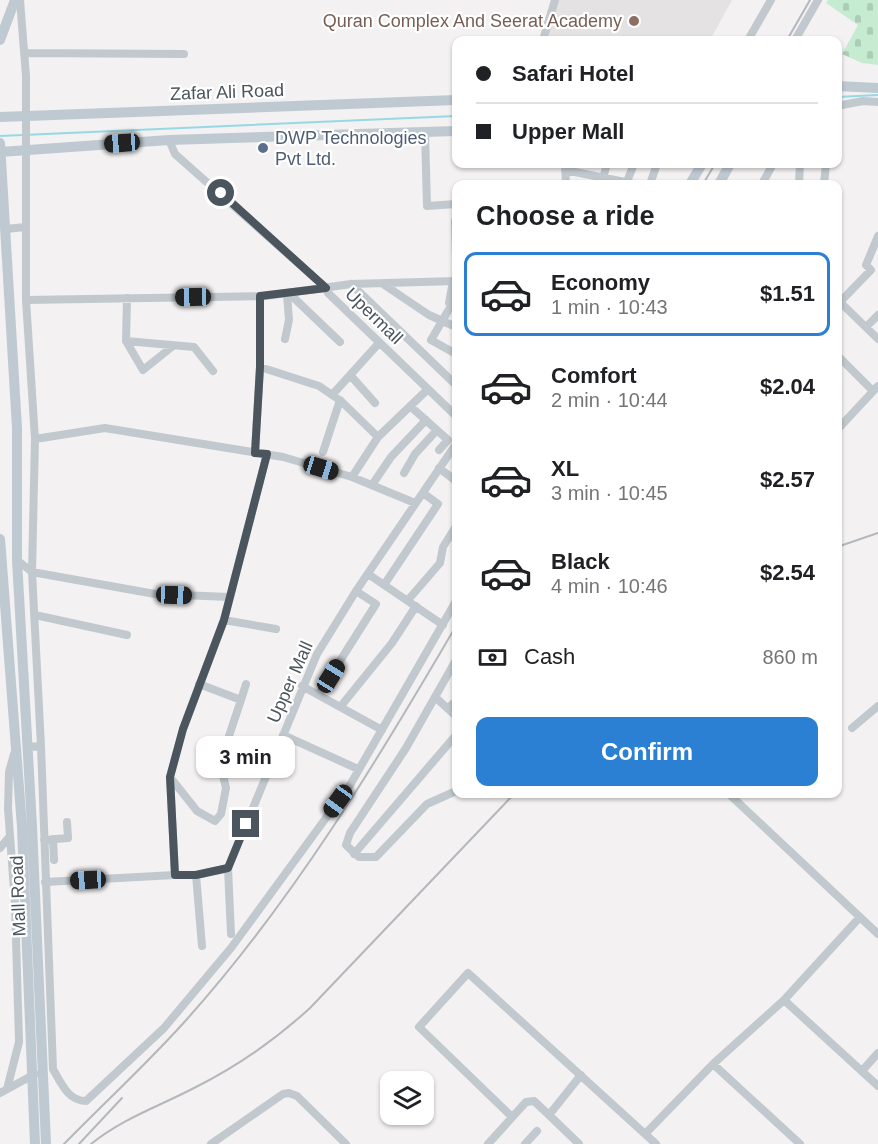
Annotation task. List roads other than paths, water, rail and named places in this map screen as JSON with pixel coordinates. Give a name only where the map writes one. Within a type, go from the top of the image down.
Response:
[{"type":"main road","points":[[0,40],[15,0]]},
{"type":"main road","points":[[842,86],[878,88]]},
{"type":"main road","name":"Zafar Ali Road","points":[[0,117],[26,118],[452,100]]},
{"type":"main road","points":[[0,149],[170,140],[452,131]]},
{"type":"main road","name":"Mall Road","points":[[0,149],[17,428],[16,560],[27,747],[35,1144]]},
{"type":"main road","name":"Mall Road","points":[[0,539],[14,754],[27,826],[46,1144]]},
{"type":"street","points":[[20,0],[25,52],[27,147],[26,300],[35,439],[32,572],[53,1069],[66,1091],[78,1101],[86,1101],[164,1028],[231,948],[350,785],[452,608]]},
{"type":"street","points":[[544,36],[555,0]]},
{"type":"street","points":[[750,36],[771,0]]},
{"type":"street","points":[[797,36],[818,0]]},
{"type":"street","points":[[25,52],[184,54]]},
{"type":"street","points":[[842,105],[863,101],[878,102]]},
{"type":"street","points":[[425,132],[427,206],[452,204]]},
{"type":"street","name":"Upermall","points":[[170,140],[174,153],[326,288],[328,293],[452,412]]},
{"type":"street","points":[[568,168],[612,180]]},
{"type":"street","points":[[585,174],[587,168]]},
{"type":"street","points":[[603,178],[606,168]]},
{"type":"street","points":[[6,230],[25,227]]},
{"type":"street","points":[[842,296],[871,270],[867,265],[878,236]]},
{"type":"street","points":[[26,300],[260,296],[290,294],[351,284],[452,281]]},
{"type":"street","points":[[382,283],[429,315],[452,325]]},
{"type":"street","points":[[351,284],[452,381]]},
{"type":"street","points":[[452,290],[449,303],[452,304]]},
{"type":"street","points":[[285,339],[289,320],[290,294]]},
{"type":"street","points":[[290,294],[340,342]]},
{"type":"street","points":[[255,453],[260,367],[260,296]]},
{"type":"street","points":[[127,298],[126,341],[143,370],[173,346]]},
{"type":"street","points":[[842,304],[878,339]]},
{"type":"street","points":[[452,308],[431,340],[452,352]]},
{"type":"street","points":[[866,327],[878,315]]},
{"type":"street","points":[[126,341],[194,347],[213,371]]},
{"type":"street","points":[[332,395],[379,342]]},
{"type":"street","points":[[842,359],[876,388],[842,425]]},
{"type":"street","points":[[260,367],[319,386],[340,400],[378,437]]},
{"type":"street","points":[[351,376],[375,403]]},
{"type":"street","points":[[352,477],[378,437],[428,388]]},
{"type":"street","points":[[323,452],[340,400]]},
{"type":"street","points":[[410,406],[448,440],[439,450]]},
{"type":"street","points":[[372,485],[391,457],[426,420]]},
{"type":"street","points":[[35,439],[105,428],[267,454],[352,477],[416,503]]},
{"type":"street","points":[[404,472],[415,454],[437,430]]},
{"type":"street","name":"Upper Mall","points":[[228,868],[317,654],[356,591],[452,450]]},
{"type":"street","points":[[175,875],[170,777],[199,684],[224,620],[267,454]]},
{"type":"street","points":[[439,468],[452,478]]},
{"type":"street","points":[[384,585],[438,504],[423,494]]},
{"type":"street","points":[[408,600],[440,563],[443,547],[452,532]]},
{"type":"street","points":[[16,560],[32,572],[155,594],[230,597]]},
{"type":"street","points":[[18,581],[32,572]]},
{"type":"street","points":[[368,574],[443,624]]},
{"type":"street","points":[[320,694],[376,604],[356,591]]},
{"type":"street","points":[[341,706],[392,643],[416,606]]},
{"type":"street","points":[[35,615],[126,634]]},
{"type":"street","points":[[224,620],[276,629]]},
{"type":"street","points":[[452,667],[406,748],[350,833],[346,845],[354,854],[366,859],[376,857],[427,804],[452,793]]},
{"type":"street","points":[[199,684],[241,700]]},
{"type":"street","points":[[170,777],[197,811],[212,820],[218,820],[226,788],[220,763],[246,684]]},
{"type":"street","points":[[302,686],[382,730]]},
{"type":"street","points":[[435,697],[452,712]]},
{"type":"street","points":[[448,708],[452,704]]},
{"type":"street","points":[[852,728],[878,706]]},
{"type":"street","points":[[283,735],[358,769]]},
{"type":"street","points":[[354,854],[452,740]]},
{"type":"street","points":[[27,747],[41,746]]},
{"type":"street","points":[[4,1091],[19,1042],[8,786],[14,754]]},
{"type":"street","points":[[733,798],[878,934]]},
{"type":"street","points":[[44,840],[68,838],[67,822]]},
{"type":"street","points":[[0,848],[10,836]]},
{"type":"street","points":[[53,839],[54,860]]},
{"type":"street","points":[[45,882],[196,875],[228,868],[231,934]]},
{"type":"street","points":[[196,875],[202,945]]},
{"type":"street","points":[[645,1134],[713,1064],[784,1000],[860,917]]},
{"type":"street","points":[[512,1117],[418,1028],[468,973],[656,1144]]},
{"type":"street","points":[[784,1000],[878,1086]]},
{"type":"street","points":[[862,1071],[878,1053]]},
{"type":"street","points":[[713,1064],[800,1144]]},
{"type":"street","points":[[4,1091],[27,1077],[53,1069]]},
{"type":"street","points":[[549,1114],[581,1076]]},
{"type":"street","points":[[211,1144],[283,1094],[290,1093],[297,1096],[346,1144]]},
{"type":"street","points":[[488,1144],[530,1100],[549,1114],[579,1144]]},
{"type":"street","points":[[525,1144],[537,1131]]},
{"type":"waterway","points":[[842,97],[878,95]]},
{"type":"waterway","points":[[0,136],[452,116]]},
{"type":"railway","points":[[789,36],[810,0]]},
{"type":"railway","points":[[705,180],[713,168]]},
{"type":"railway","points":[[842,545],[878,533]]},
{"type":"railway","points":[[64,1144],[188,1018],[263,926],[332,829],[452,633]]},
{"type":"railway","points":[[91,1144],[129,1120],[212,1079],[256,1052],[283,1031],[310,1008],[510,798]]},
{"type":"railway","points":[[79,1144],[122,1098]]},
{"type":"place","name":"Quran Complex And Seerat Academy","points":[[634,21]]},
{"type":"place","name":"DWP Technologies Pvt Ltd.","points":[[263,148]]}]
